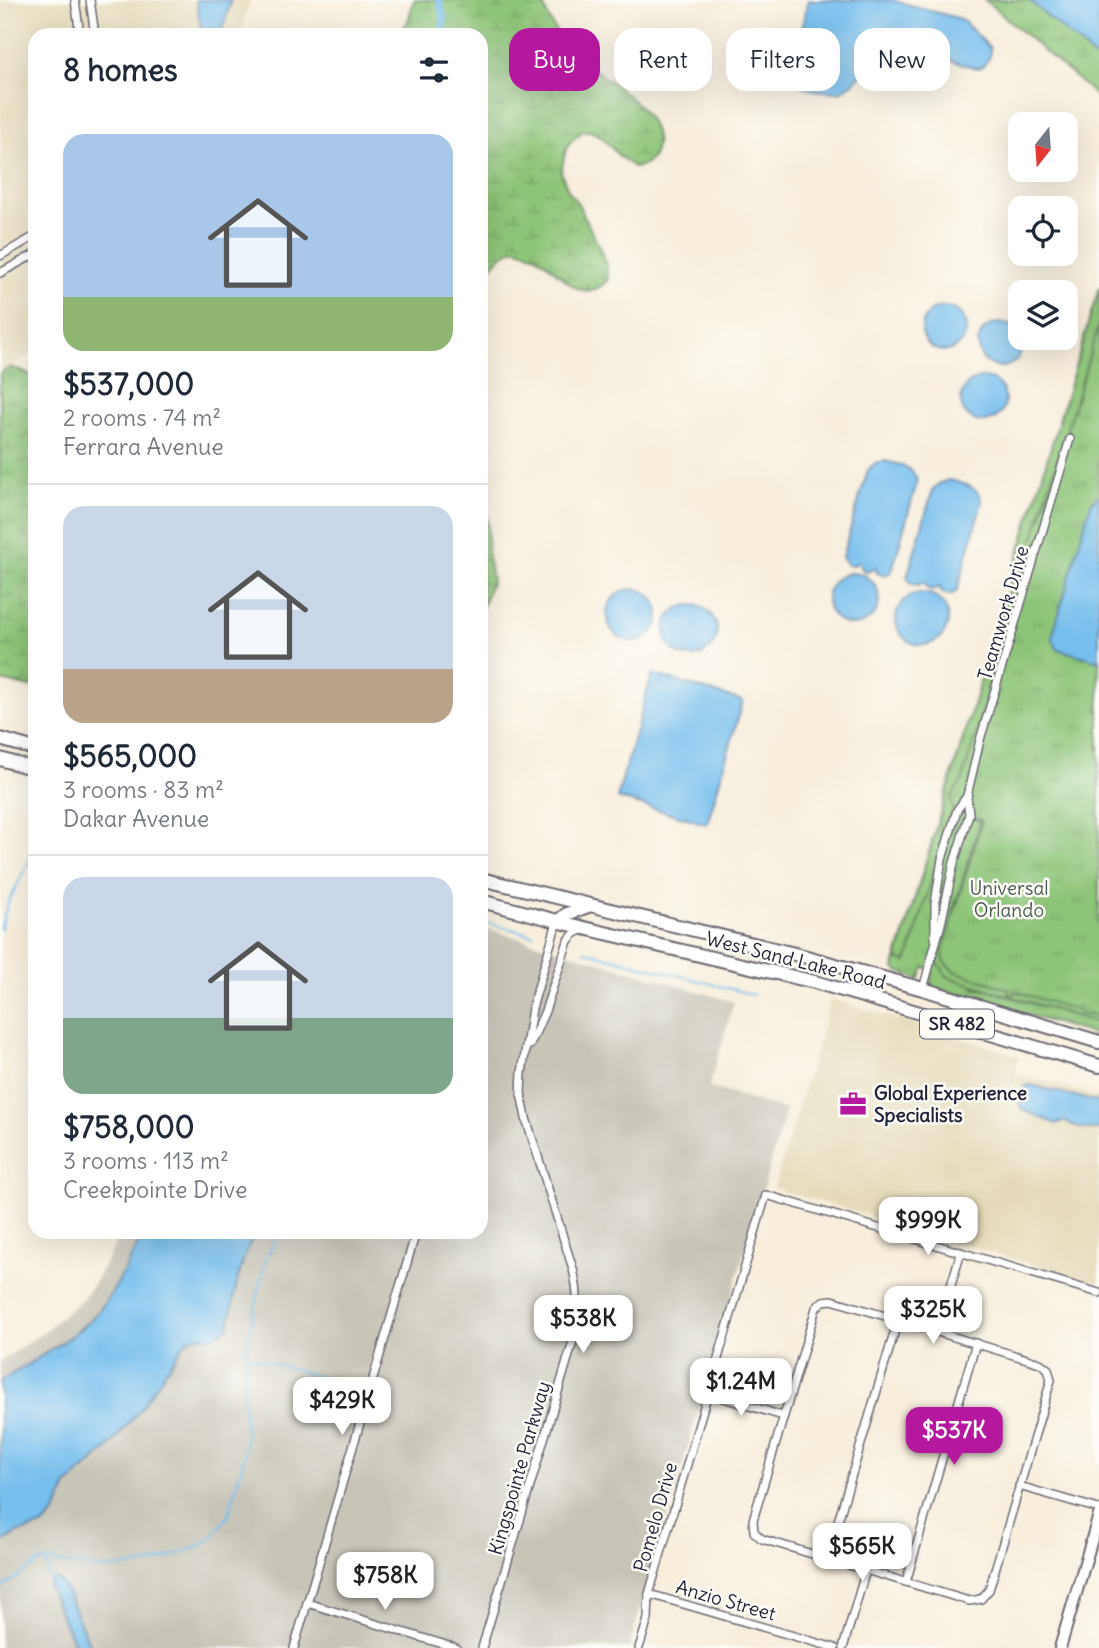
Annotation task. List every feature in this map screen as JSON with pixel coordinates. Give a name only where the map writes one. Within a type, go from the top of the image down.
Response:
[{"type":"main road","points":[[0,739],[28,747]]},
{"type":"main road","points":[[0,759],[28,767]]},
{"type":"main road","name":"West Sand Lake Road","points":[[488,881],[761,946],[923,989],[1099,1042]]},
{"type":"main road","name":"West Sand Lake Road","points":[[488,903],[584,929],[815,982],[1099,1066]]},
{"type":"main road","points":[[557,922],[572,911],[589,906]]},
{"type":"street","points":[[75,0],[79,28]]},
{"type":"street","points":[[90,0],[94,28]]},
{"type":"street","points":[[0,256],[28,240]]},
{"type":"street","points":[[0,273],[28,258]]},
{"type":"street","name":"Teamwork Drive","points":[[923,989],[969,814],[967,796],[981,740],[1070,439]]},
{"type":"street","name":"Teamwork Drive","points":[[935,938],[937,883],[957,810],[967,796]]},
{"type":"street","name":"Kingspointe Parkway","points":[[482,1648],[574,1338],[578,1314],[578,1293],[573,1269],[526,1118],[521,1093],[532,1009],[557,922]]},
{"type":"street","name":"Kingspointe Parkway","points":[[527,1051],[545,1011],[568,941],[584,929]]},
{"type":"street","name":"Pomelo Drive","points":[[639,1648],[648,1619],[649,1594],[766,1195],[961,1252]]},
{"type":"street","points":[[294,1648],[414,1239]]},
{"type":"street","points":[[937,1332],[961,1252],[1099,1293]]},
{"type":"street","points":[[832,1300],[898,1320],[1040,1363],[1048,1369],[1051,1380],[989,1590],[981,1599],[969,1601],[762,1539],[754,1532],[752,1520],[816,1308],[823,1301],[832,1300]]},
{"type":"street","points":[[827,1558],[898,1320]]},
{"type":"street","points":[[906,1582],[976,1343]]},
{"type":"street","points":[[707,1393],[783,1416]]},
{"type":"street","points":[[1020,1486],[1099,1509]]},
{"type":"street","points":[[1060,1648],[1099,1515]]},
{"type":"street","points":[[844,1648],[866,1570]]},
{"type":"street","name":"Anzio Street","points":[[649,1594],[835,1648]]},
{"type":"street","points":[[307,1603],[456,1648]]},
{"type":"shaded area","points":[[0,0],[250,0],[242,28],[28,28],[28,356],[0,371]]},
{"type":"shaded area","points":[[488,929],[734,1002],[709,1087],[786,1110],[629,1648],[0,1648],[0,1362],[46,1330],[82,1299],[95,1282],[118,1239],[488,1239]]},
{"type":"shaded area","points":[[831,999],[1019,1056],[1015,1072],[1099,1097],[1099,1284],[774,1188]]},
{"type":"green space","points":[[414,0],[541,0],[555,28],[509,28],[509,91],[600,91],[600,74],[614,85],[614,91],[622,91],[640,107],[656,136],[655,151],[642,165],[635,168],[620,157],[601,136],[590,131],[583,131],[566,149],[561,172],[606,262],[608,280],[598,288],[588,291],[578,289],[535,255],[515,248],[502,256],[488,274],[488,28],[404,28]]},
{"type":"green space","points":[[985,0],[1099,0],[1099,98]]},
{"type":"green space","name":"Universal Orlando","points":[[1099,288],[1099,1020],[1014,994],[1013,996],[973,986],[1099,1023],[1099,1036],[933,987],[930,982],[933,970],[924,967],[919,980],[897,971],[894,967]]},
{"type":"green space","points":[[1099,288],[1099,324],[962,781],[951,797],[953,810],[907,962],[897,959]]},
{"type":"green space","points":[[11,367],[28,374],[28,687],[0,681],[0,373]]},
{"type":"green space","points":[[488,557],[492,580],[488,591]]},
{"type":"green space","points":[[972,817],[982,820],[943,950],[944,961],[953,971],[1009,989],[1008,994],[1013,996],[1014,991],[1080,1011],[1081,1014],[1087,1013],[1099,1017],[1099,1023],[951,978],[936,960],[949,912],[954,909],[980,822]]},
{"type":"water","points":[[196,0],[231,0],[223,28],[201,28]]},
{"type":"water","points":[[808,0],[891,0],[961,19],[990,48],[990,57],[982,67],[976,68],[950,60],[950,28],[854,28],[854,82],[840,92],[826,91],[840,91],[840,28],[803,28]]},
{"type":"water","points":[[1029,0],[1099,0],[1099,61]]},
{"type":"water","points":[[944,307],[953,308],[960,313],[965,320],[965,338],[960,345],[953,350],[944,351],[935,350],[928,345],[923,338],[922,329],[923,320],[928,313],[935,308]]},
{"type":"water","points":[[991,324],[1008,324],[1008,350],[1021,350],[1016,361],[1009,366],[1000,367],[991,366],[984,361],[979,354],[978,345],[979,336],[984,329]]},
{"type":"water","points":[[983,378],[992,379],[999,384],[1004,391],[1004,409],[999,416],[992,421],[983,422],[974,421],[967,416],[962,409],[961,400],[962,391],[967,384],[974,379]]},
{"type":"water","points":[[884,461],[909,469],[917,482],[892,571],[885,576],[877,573],[875,567],[868,571],[863,570],[858,562],[847,565],[842,557],[868,470],[875,463]]},
{"type":"water","points":[[949,480],[974,489],[982,502],[957,591],[950,595],[942,593],[940,587],[928,589],[923,582],[919,585],[912,584],[907,577],[933,489]]},
{"type":"water","points":[[1099,494],[1099,661],[1057,649],[1052,637],[1091,503]]},
{"type":"water","points":[[853,573],[863,575],[871,581],[877,589],[877,609],[871,617],[863,623],[853,625],[843,623],[835,617],[829,609],[827,599],[829,589],[835,581],[843,575]]},
{"type":"water","points":[[633,589],[643,591],[651,597],[657,605],[657,625],[651,633],[643,639],[633,641],[623,639],[615,633],[609,625],[607,615],[609,605],[615,597],[623,591]]},
{"type":"water","points":[[922,593],[932,595],[940,601],[946,609],[946,629],[940,637],[932,643],[922,645],[912,643],[904,637],[898,629],[896,619],[898,609],[904,601],[912,595]]},
{"type":"water","points":[[691,605],[701,607],[709,613],[715,621],[715,641],[709,649],[701,655],[691,657],[681,655],[673,649],[667,641],[665,631],[667,621],[673,613],[681,607]]},
{"type":"water","points":[[652,674],[743,701],[707,824],[617,798]]},
{"type":"water","points":[[1031,1085],[1099,1102],[1099,1130],[1079,1128],[1065,1122],[1056,1124],[1023,1110],[1020,1105],[1025,1086]]},
{"type":"water","points":[[140,1239],[252,1239],[241,1266],[229,1327],[213,1337],[195,1336],[186,1341],[139,1411],[108,1448],[67,1485],[55,1513],[42,1526],[17,1533],[0,1544],[0,1382],[58,1345],[90,1320],[113,1291]]},
{"type":"water","points":[[57,1579],[64,1586],[91,1648],[76,1648],[49,1588],[51,1580]]},
{"type":"waterway","points":[[439,0],[444,20],[443,28]]},
{"type":"waterway","points":[[0,929],[8,903],[28,864]]},
{"type":"waterway","points":[[488,923],[533,935]]},
{"type":"waterway","points":[[585,951],[754,995]]},
{"type":"waterway","points":[[0,1589],[38,1563],[49,1561],[103,1569],[151,1564],[202,1545],[211,1538],[229,1515],[244,1456],[246,1435],[243,1395],[246,1349],[265,1262],[275,1239]]},
{"type":"waterway","points":[[247,1355],[350,1386]]},
{"type":"waterway","points":[[46,1564],[51,1580]]},
{"type":"place","name":"Global Experience Specialists","points":[[853,1104]]}]
